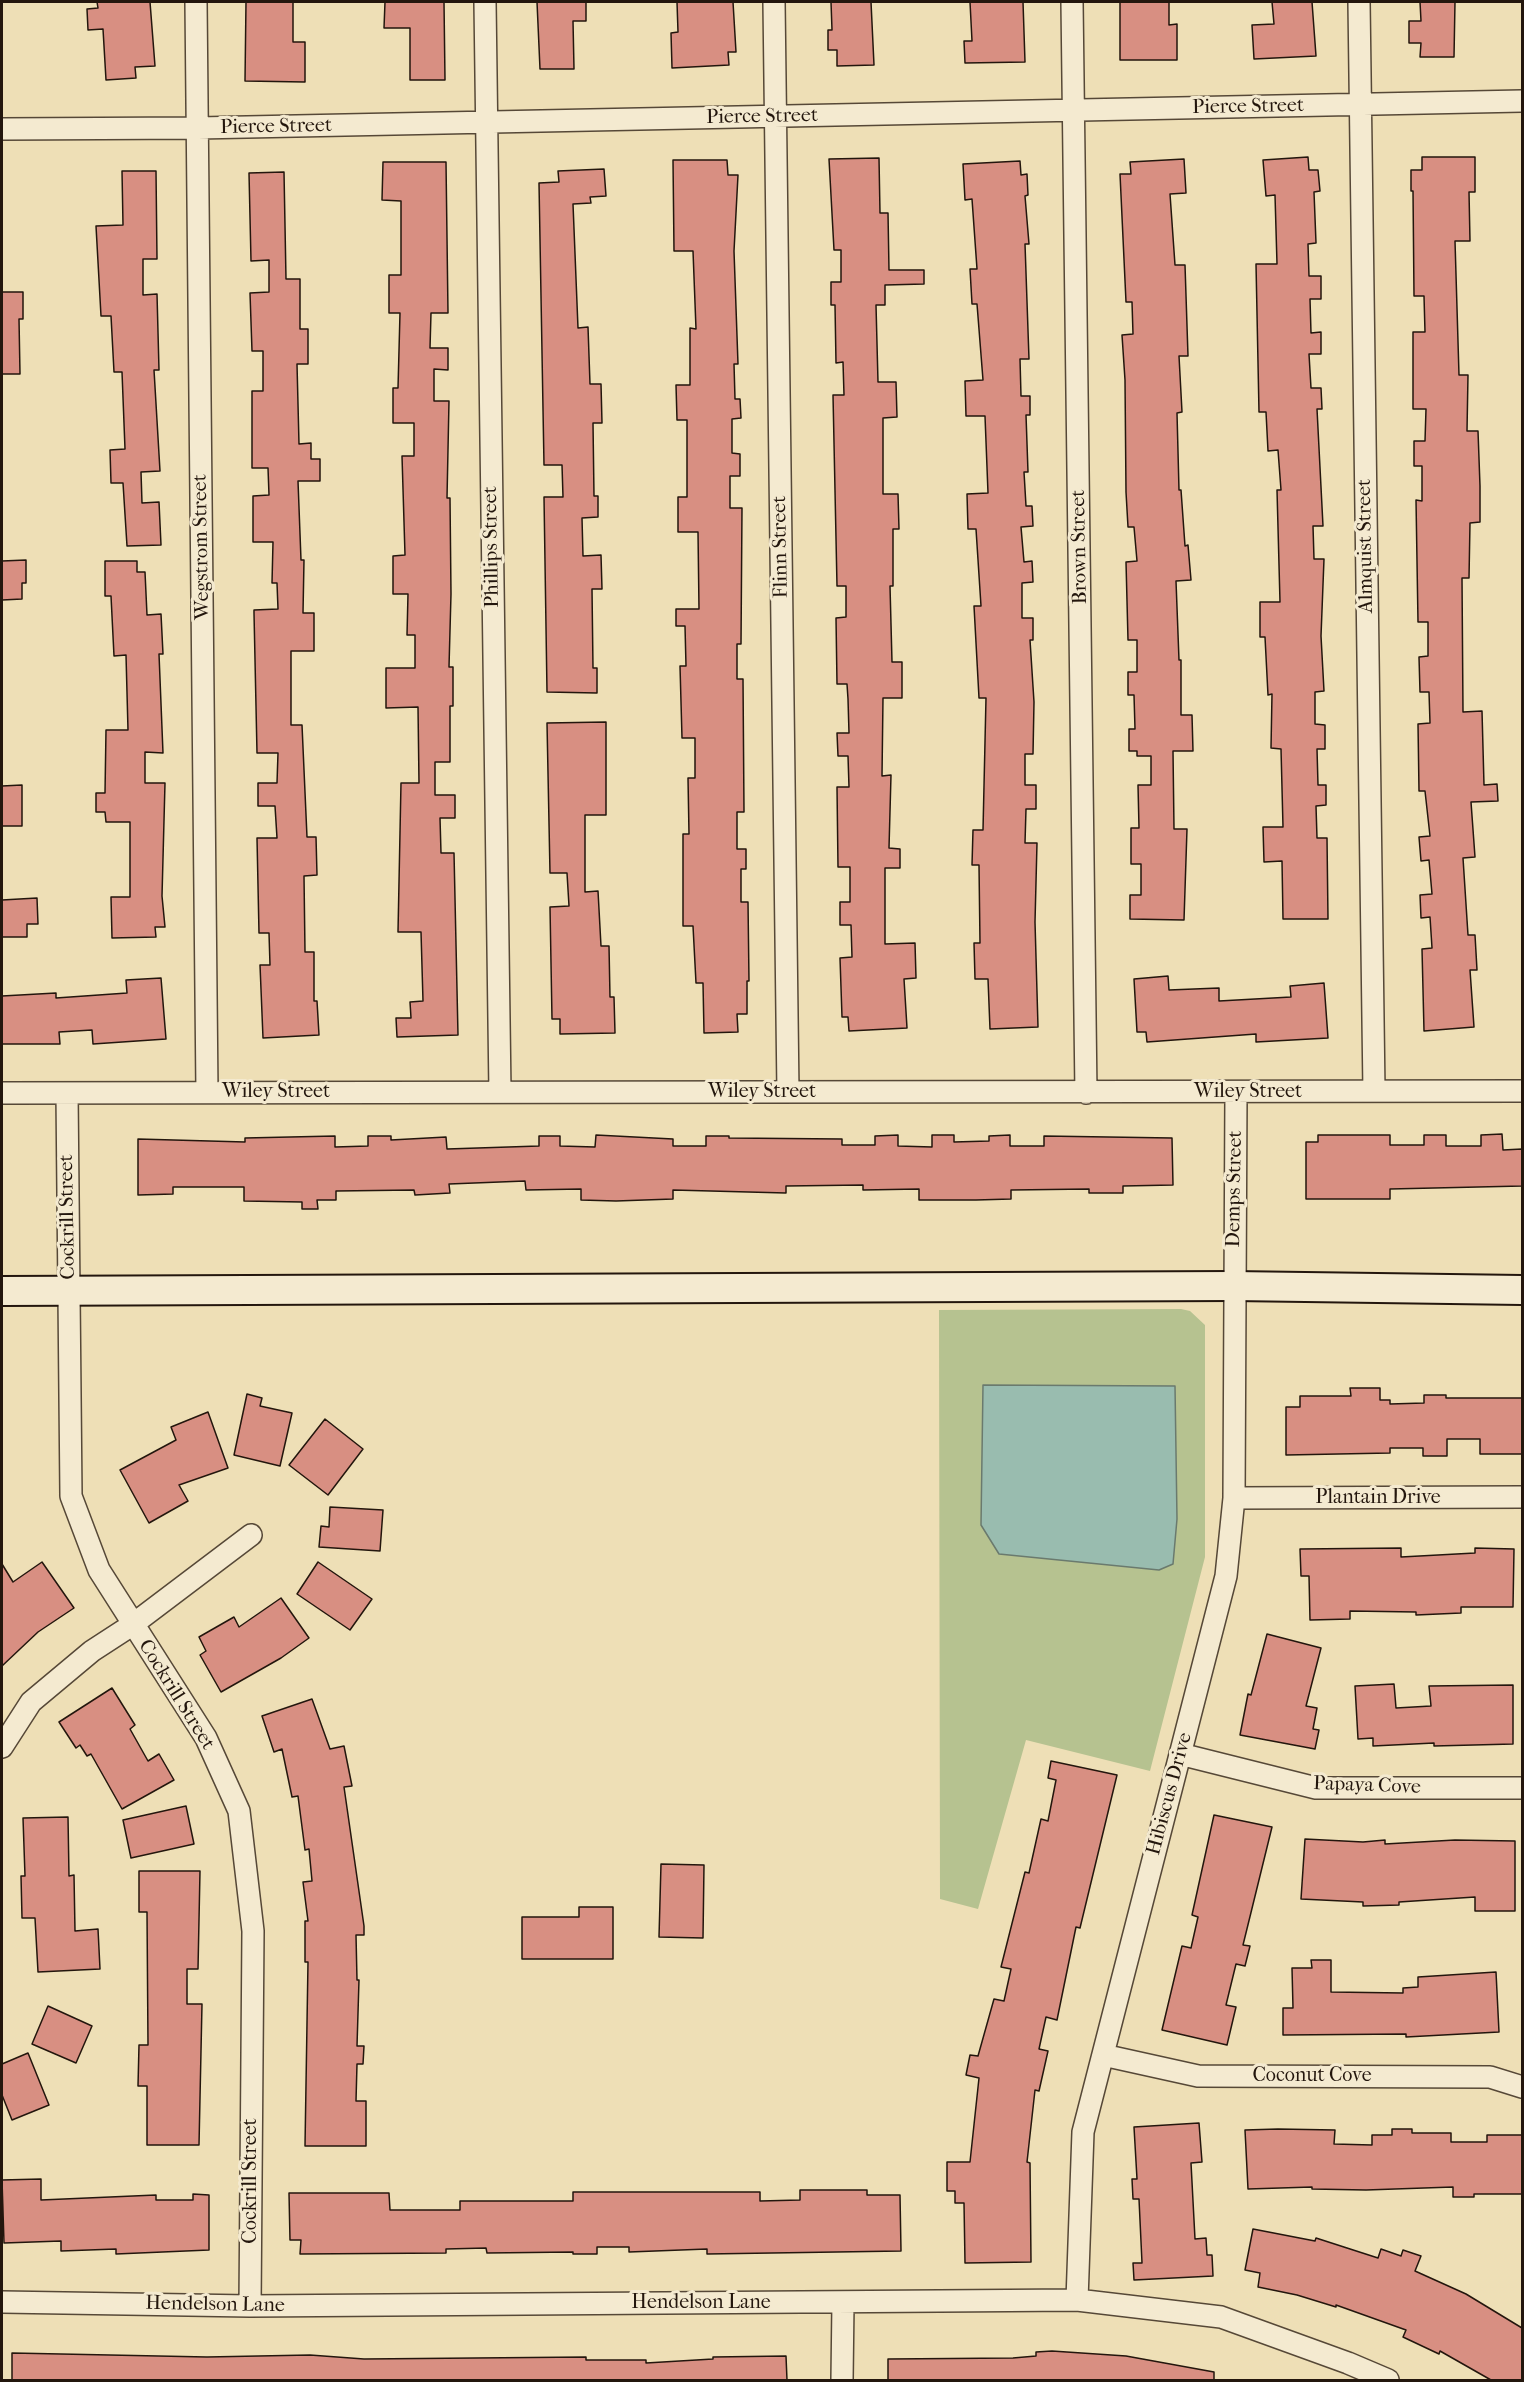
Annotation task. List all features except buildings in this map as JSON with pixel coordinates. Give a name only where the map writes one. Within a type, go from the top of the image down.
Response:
[{"type":"main road","points":[[2,1291],[666,1286],[1233,1286],[1522,1290]]},
{"type":"street","name":"Wegstrom Street","points":[[196,2],[207,1092]]},
{"type":"street","name":"Phillips Street","points":[[485,2],[500,1092]]},
{"type":"street","name":"Flinn Street","points":[[774,2],[788,1092]]},
{"type":"street","name":"Brown Street","points":[[1072,2],[1086,1093]]},
{"type":"street","name":"Almquist Street","points":[[1359,2],[1374,1091]]},
{"type":"street","name":"Pierce Street","points":[[2,129],[198,128],[1522,101]]},
{"type":"street","name":"Wiley Street","points":[[2,1093],[1522,1091]]},
{"type":"street","name":"Demps Street","points":[[1233,1286],[1236,1092]]},
{"type":"street","name":"Cockrill Street","points":[[67,1093],[71,1496],[99,1570],[206,1738],[239,1811],[253,1931],[250,2306]]},
{"type":"street","name":"Hibiscus Drive","points":[[1077,2300],[1083,2132],[1226,1576],[1234,1498],[1233,1286]]},
{"type":"street","name":"Plantain Drive","points":[[1234,1498],[1522,1497]]},
{"type":"street","points":[[2,1747],[32,1702],[92,1651],[132,1625],[251,1535]]},
{"type":"street","name":"Papaya Cove","points":[[1180,1754],[1316,1788],[1522,1788]]},
{"type":"street","name":"Coconut Cove","points":[[1103,2055],[1198,2076],[1490,2077],[1522,2086]]},
{"type":"street","name":"Hendelson Lane","points":[[2,2302],[250,2306],[1077,2300],[1221,2317],[1348,2362],[1388,2380]]},
{"type":"street","points":[[842,2380],[843,2303]]},
{"type":"green space","points":[[1181,1309],[1190,1311],[1205,1325],[1205,1557],[1150,1771],[1026,1740],[978,1909],[940,1899],[939,1310]]},
{"type":"shaded area","points":[[983,1385],[1175,1386],[1177,1519],[1173,1564],[1159,1570],[999,1554],[981,1525]]}]
